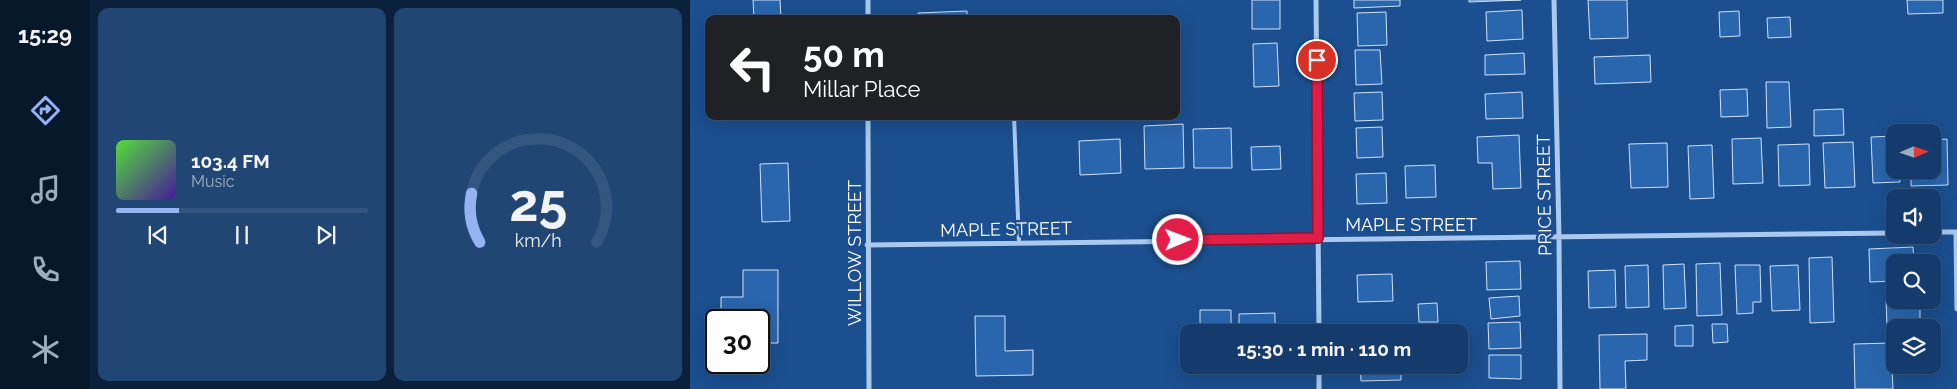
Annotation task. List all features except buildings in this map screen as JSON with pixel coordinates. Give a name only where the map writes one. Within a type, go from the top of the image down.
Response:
[{"type":"street","points":[[868,0],[868,15]]},
{"type":"street","points":[[1316,0],[1319,324]]},
{"type":"street","name":"PRICE STREET","points":[[1554,0],[1560,389]]},
{"type":"street","name":"WILLOW STREET","points":[[868,120],[869,389]]},
{"type":"street","points":[[1941,232],[1956,232],[1957,309]]},
{"type":"street","name":"MAPLE STREET","points":[[867,245],[1318,238],[1886,233]]},
{"type":"street","points":[[1319,374],[1319,389]]},
{"type":"lane","points":[[1014,120],[1019,243]]},
{"type":"route","points":[[1178,240],[1318,238],[1317,60]]}]
